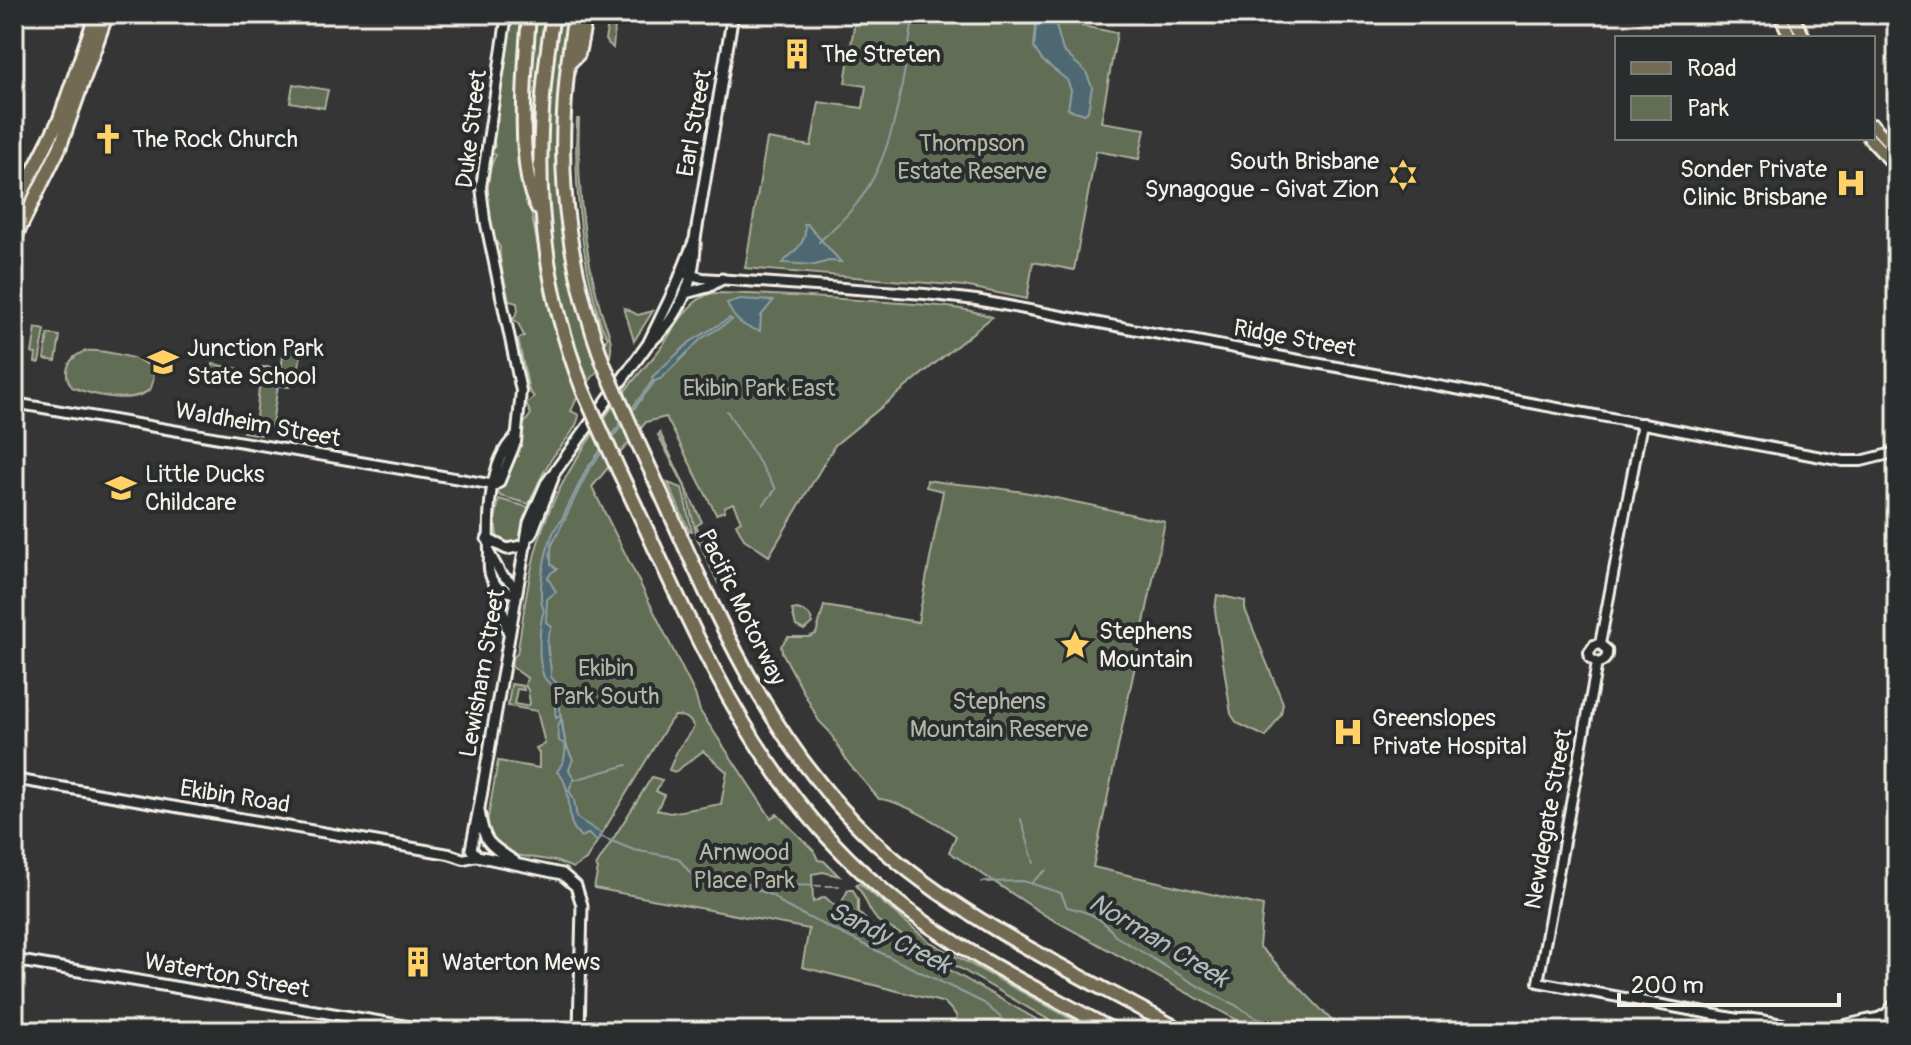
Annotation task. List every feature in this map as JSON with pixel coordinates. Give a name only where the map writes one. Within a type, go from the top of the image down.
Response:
[{"type":"highway","points":[[14,209],[59,120],[96,14]]},
{"type":"highway","points":[[14,240],[60,147],[107,14]]},
{"type":"highway","points":[[529,14],[525,131],[531,197],[540,211]]},
{"type":"highway","points":[[553,14],[540,120],[540,211],[558,314],[583,390],[619,471],[737,714],[765,760],[811,820],[862,872],[924,922],[1011,975],[1114,1031]]},
{"type":"highway","name":"Pacific Motorway","points":[[575,14],[567,65],[562,143],[567,229],[585,310],[603,363],[639,445],[759,695],[788,741],[839,805],[895,859],[962,908],[1182,1031]]},
{"type":"highway","points":[[567,65],[578,54],[586,14]]},
{"type":"main road","name":"Earl Street","points":[[622,378],[648,344],[686,274],[695,239],[733,14]]},
{"type":"main road","points":[[1779,14],[1790,36]]},
{"type":"main road","points":[[1791,14],[1804,36]]},
{"type":"main road","points":[[1875,127],[1897,151]]},
{"type":"main road","points":[[1871,140],[1897,168]]},
{"type":"main road","name":"Earl Street","points":[[648,344],[670,321],[686,293],[686,274]]},
{"type":"main road","points":[[686,293],[722,279]]},
{"type":"main road","name":"Lewisham Street","points":[[471,844],[516,591],[536,501],[622,378]]},
{"type":"main road","points":[[487,539],[507,549],[526,545]]},
{"type":"main road","points":[[495,584],[509,634]]},
{"type":"main road","name":"Lewisham Street","points":[[479,808],[488,843]]},
{"type":"main road","points":[[516,863],[477,838],[471,844],[472,852],[480,856],[562,874],[573,882],[580,894],[579,1031]]},
{"type":"main road","points":[[480,856],[488,852],[488,843]]},
{"type":"main road","name":"Waterton Street","points":[[14,960],[434,1031]]},
{"type":"street","name":"Duke Street","points":[[495,584],[488,564],[489,509],[497,466],[515,437],[521,410],[521,391],[485,220],[481,187],[507,14]]},
{"type":"street","name":"Ridge Street","points":[[686,274],[967,298],[1843,461],[1861,461],[1897,452]]},
{"type":"street","name":"Waldheim Street","points":[[14,403],[495,485]]},
{"type":"street","points":[[1600,644],[1642,423]]},
{"type":"street","points":[[489,553],[516,591]]},
{"type":"street","points":[[495,584],[516,591]]},
{"type":"street","points":[[1600,644],[1607,650],[1607,656],[1597,663],[1590,658],[1589,652],[1594,645],[1600,644]]},
{"type":"street","name":"Newdegate Street","points":[[1597,663],[1538,982],[1738,1019]]},
{"type":"street","name":"Ekibin Road","points":[[14,779],[449,854],[467,860],[480,856]]},
{"type":"street","points":[[449,854],[462,852],[471,844]]},
{"type":"street","points":[[1738,1019],[1753,1018],[1804,1028],[1822,1028],[1878,1018],[1897,1001]]},
{"type":"street","points":[[1847,1031],[1886,1024],[1897,1013]]},
{"type":"street","points":[[1738,1019],[1751,1025],[1784,1031]]},
{"type":"green space","points":[[510,14],[525,14],[517,114],[525,180],[550,310],[578,396],[571,411],[579,415],[575,427],[546,468],[529,504],[500,496],[497,490],[506,471],[512,466],[511,458],[519,456],[516,446],[521,435],[519,431],[531,414],[526,404],[534,397],[529,391],[518,339],[524,336],[513,319],[518,311],[517,303],[509,301],[500,247],[491,228],[488,201],[489,175],[496,155],[490,153],[495,146],[493,134],[498,121],[495,105],[499,102],[497,96],[502,74],[499,68],[506,50],[506,33],[510,32]]},
{"type":"green space","points":[[533,14],[546,14],[536,94],[529,94]]},
{"type":"green space","points":[[560,14],[568,14],[558,107],[558,194],[571,280],[599,369],[587,384],[560,291],[548,201],[549,110]]},
{"type":"green space","points":[[610,14],[616,14],[613,48],[605,40]]},
{"type":"green space","name":"Thompson Estate Reserve","points":[[856,14],[1083,14],[1082,26],[1117,33],[1101,122],[1145,129],[1139,159],[1096,151],[1074,270],[1033,262],[1027,299],[964,286],[745,268],[767,139],[811,146],[819,102],[863,108],[866,86],[845,83]]},
{"type":"green space","points":[[293,84],[328,90],[324,108],[290,102]]},
{"type":"green space","points":[[577,119],[585,237],[594,284],[611,340],[609,359],[604,343],[608,337],[598,314],[581,232],[576,164]]},
{"type":"green space","points":[[713,293],[927,305],[992,317],[835,445],[769,556],[744,539],[736,524],[741,521],[733,503],[716,514],[666,417],[646,422],[592,487],[695,694],[700,711],[771,818],[777,814],[814,851],[818,860],[824,861],[839,876],[823,872],[812,874],[813,902],[825,897],[835,906],[840,906],[848,890],[853,890],[858,900],[858,912],[872,926],[1057,1031],[958,1031],[956,1015],[945,1003],[802,967],[809,929],[594,888],[596,866],[652,777],[662,780],[656,791],[664,795],[657,810],[670,813],[721,804],[727,772],[703,751],[675,772],[669,770],[677,751],[694,727],[685,717],[675,716],[670,721],[586,860],[573,868],[555,861],[508,854],[496,846],[487,823],[498,761],[539,768],[536,748],[545,744],[537,711],[508,706],[511,684],[523,686],[524,690],[517,689],[514,704],[526,706],[530,703],[525,685],[527,678],[512,667],[511,659],[517,654],[533,563],[550,510],[575,462],[606,416],[688,309]]},
{"type":"green space","points":[[624,308],[638,315],[653,311],[634,341]]},
{"type":"green space","points":[[36,328],[45,330],[39,363],[35,362],[36,354],[32,353]]},
{"type":"green space","points":[[48,334],[60,336],[56,361],[44,359]]},
{"type":"green space","points":[[285,346],[302,349],[297,377],[291,376],[289,387],[278,385],[272,424],[261,435],[243,432],[245,421],[256,418],[261,367],[271,367],[268,382],[278,384]]},
{"type":"green space","points":[[86,351],[141,361],[152,369],[151,388],[135,397],[124,398],[102,396],[72,387],[67,376],[68,365]]},
{"type":"green space","points":[[213,364],[240,369],[238,382],[210,377]]},
{"type":"green space","points":[[660,433],[702,522],[696,526],[723,581],[718,583],[697,538],[685,487],[658,435]]},
{"type":"green space","name":"Stephens Mountain Reserve","points":[[927,480],[1038,495],[1165,522],[1093,867],[1263,906],[1259,946],[1342,1031],[1257,1031],[1046,916],[949,852],[956,836],[949,831],[908,808],[879,799],[849,764],[829,731],[819,721],[781,646],[788,637],[816,634],[824,606],[918,622],[943,491],[926,487]]},
{"type":"green space","points":[[668,483],[682,488],[692,531],[689,531]]},
{"type":"green space","points":[[499,499],[531,508],[515,544],[505,545],[498,540],[495,521]]},
{"type":"green space","points":[[1217,595],[1245,601],[1245,609],[1283,703],[1281,714],[1266,737],[1237,723],[1231,714],[1215,610]]},
{"type":"green space","points":[[792,610],[807,613],[812,620],[804,630],[796,626]]},
{"type":"green space","points":[[859,883],[930,942],[1086,1027],[1084,1031],[1051,1021],[878,921],[856,885]]},
{"type":"water","points":[[1037,14],[1053,14],[1063,51],[1086,72],[1092,87],[1085,114],[1068,109],[1071,90],[1067,80],[1042,60],[1034,48]]},
{"type":"water","points":[[804,224],[841,262],[815,265],[782,263],[802,241]]},
{"type":"water","points":[[740,299],[773,301],[761,316],[760,331],[739,322],[732,314],[727,303]]},
{"type":"water","points":[[730,318],[732,320],[701,339],[662,378],[655,381],[588,471],[551,547],[551,564],[557,569],[548,578],[556,592],[547,599],[546,622],[552,627],[548,645],[551,677],[560,687],[562,724],[573,759],[569,770],[574,778],[569,790],[577,818],[602,834],[597,841],[588,834],[581,837],[572,823],[566,788],[557,772],[564,760],[566,745],[559,741],[561,719],[560,716],[556,718],[553,690],[544,677],[540,662],[544,610],[541,591],[547,550],[586,470],[653,380],[652,377],[690,342]]},
{"type":"waterway","name":"Norman Creek","points":[[819,242],[860,199],[885,152],[898,106],[914,14]]},
{"type":"waterway","points":[[727,411],[776,489],[763,505]]},
{"type":"waterway","name":"Norman Creek","points":[[550,556],[552,543]]},
{"type":"waterway","name":"Norman Creek","points":[[547,642],[548,655]]},
{"type":"waterway","name":"Norman Creek","points":[[562,720],[566,750]]},
{"type":"waterway","points":[[574,780],[627,765]]},
{"type":"waterway","points":[[1021,819],[1034,863]]},
{"type":"waterway","name":"Norman Creek","points":[[599,836],[634,850],[678,858],[693,876],[715,883],[821,886]]},
{"type":"waterway","points":[[1032,882],[1046,870]]},
{"type":"waterway","name":"Norman Creek","points":[[982,882],[1023,881],[1061,893],[1067,907],[1094,916],[1115,936],[1268,1023],[1271,1031]]},
{"type":"waterway","name":"Sandy Creek","points":[[745,885],[773,896],[785,906],[984,1003],[1012,1031]]},
{"type":"waterway","name":"Norman Creek","points":[[826,886],[839,886]]},
{"type":"place","name":"The Streten","points":[[797,54]]},
{"type":"place","name":"The Rock Church","points":[[108,139]]},
{"type":"place","name":"South Brisbane Synagogue - Givat Zion","points":[[1403,175]]},
{"type":"place","name":"Sonder Private Clinic Brisbane","points":[[1851,183]]},
{"type":"place","name":"Junction Park State School","points":[[163,362]]},
{"type":"place","name":"Little Ducks Childcare","points":[[121,488]]},
{"type":"place","name":"Stephens Mountain","points":[[1075,645]]},
{"type":"place","name":"Greenslopes Private Hospital","points":[[1348,732]]},
{"type":"place","name":"Waterton Mews","points":[[418,962]]},
{"type":"park label","name":"Ekibin Park East","points":[[759,388]]},
{"type":"park label","name":"Ekibin Park South","points":[[606,682]]},
{"type":"park label","name":"Arnwood Place Park","points":[[744,866]]}]
